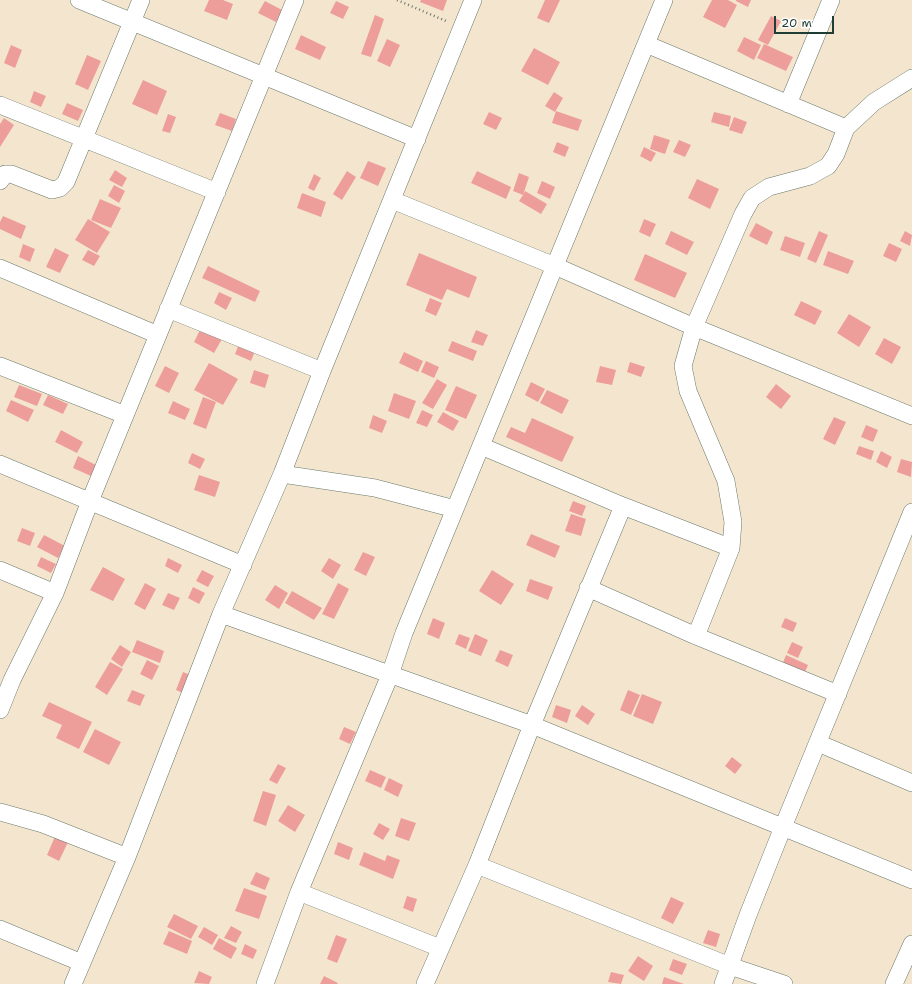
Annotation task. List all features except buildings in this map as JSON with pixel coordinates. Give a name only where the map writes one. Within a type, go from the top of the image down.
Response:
[{"type":"street","points":[[79,0],[417,139]]},
{"type":"street","points":[[0,181],[5,174],[11,174],[52,190],[60,188],[66,182],[141,0]]},
{"type":"street","points":[[0,710],[12,680],[55,593],[90,501],[295,0]]},
{"type":"street","points":[[73,984],[127,857],[221,614],[282,474],[322,371],[473,0]]},
{"type":"street","points":[[265,984],[299,892],[390,675],[404,633],[664,0]]},
{"type":"street","points":[[788,104],[831,0]]},
{"type":"street","points":[[646,44],[846,128]]},
{"type":"street","points":[[696,636],[731,548],[733,522],[726,480],[688,391],[683,366],[694,327],[743,214],[752,198],[769,187],[810,176],[828,166],[836,154],[846,128],[874,102],[912,78]]},
{"type":"street","points":[[0,105],[217,192]]},
{"type":"street","points":[[392,200],[555,266],[694,327],[912,416]]},
{"type":"street","points":[[0,268],[158,335]]},
{"type":"street","points":[[168,309],[322,371]]},
{"type":"street","points":[[0,366],[125,416]]},
{"type":"street","points":[[481,446],[623,506],[731,548]]},
{"type":"street","points":[[0,464],[243,565]]},
{"type":"street","points":[[282,474],[374,488],[455,508]]},
{"type":"street","points":[[425,984],[477,865],[532,725],[623,506]]},
{"type":"street","points":[[723,984],[748,915],[783,827],[912,512]]},
{"type":"street","points":[[0,570],[55,593]]},
{"type":"street","points":[[588,588],[696,636],[838,694]]},
{"type":"street","points":[[221,614],[532,725],[912,880]]},
{"type":"street","points":[[818,743],[912,783]]},
{"type":"street","points":[[0,812],[43,824],[127,857]]},
{"type":"street","points":[[477,865],[730,966],[784,984]]},
{"type":"street","points":[[299,892],[440,948]]},
{"type":"street","points":[[0,928],[82,963]]},
{"type":"street","points":[[894,984],[912,944]]},
{"type":"path","points":[[398,0],[461,28]]}]
